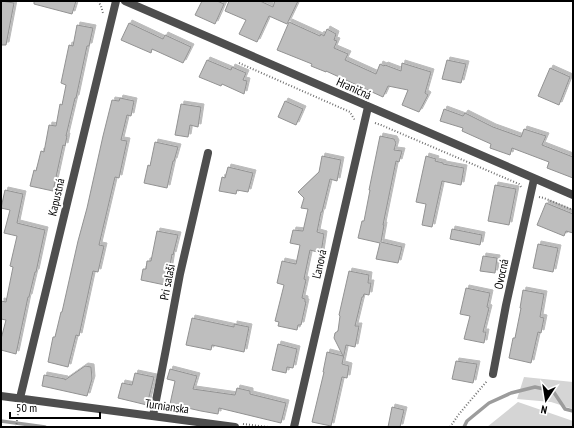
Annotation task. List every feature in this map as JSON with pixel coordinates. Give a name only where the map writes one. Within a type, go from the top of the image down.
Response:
[{"type":"street","name":"Kapustná","points":[[20,398],[116,1]]},
{"type":"street","name":"Hraničná","points":[[125,1],[573,195]]},
{"type":"street","name":"Ľanová","points":[[294,427],[368,107]]},
{"type":"street","name":"Pri salaši","points":[[153,416],[180,274],[208,153]]},
{"type":"street","name":"Ovocná","points":[[493,374],[506,306],[534,179]]},
{"type":"street","name":"Turnianska","points":[[1,396],[153,416],[236,425]]},
{"type":"path","points":[[236,61],[350,112],[354,118],[353,126]]},
{"type":"path","points":[[372,123],[377,123],[519,184],[522,188],[521,193]]},
{"type":"path","points":[[450,427],[459,414],[493,374]]},
{"type":"path","points":[[16,427],[19,408]]},
{"type":"path","points":[[236,425],[268,427]]},
{"type":"shaded area","points":[[524,377],[573,382],[573,409],[551,402],[517,399]]},
{"type":"shaded area","points":[[518,402],[573,421],[573,427],[487,427]]},
{"type":"building","points":[[1,1],[14,3],[6,45],[1,45]]},
{"type":"building","points":[[34,1],[76,1],[72,14],[34,4]]},
{"type":"building","points":[[202,1],[217,1],[224,4],[215,24],[195,15]]},
{"type":"building","points":[[229,1],[260,1],[273,7],[275,1],[298,1],[287,24],[269,16],[257,42],[239,34],[246,20],[225,11]]},
{"type":"building","points":[[289,22],[320,36],[321,34],[324,36],[327,29],[336,34],[334,40],[337,41],[334,48],[348,54],[345,60],[376,74],[380,64],[401,71],[402,63],[431,72],[425,93],[428,95],[419,112],[402,105],[408,90],[388,86],[383,97],[326,71],[311,66],[312,64],[277,50]]},
{"type":"building","points":[[129,23],[163,39],[165,35],[191,47],[183,63],[152,49],[151,53],[121,40]]},
{"type":"building","points":[[77,25],[93,28],[89,46],[87,46],[65,146],[63,145],[53,191],[30,186],[34,170],[36,171],[41,151],[44,152],[49,125],[56,126],[60,104],[62,105],[66,85],[61,83],[69,45],[73,46]]},
{"type":"building","points":[[207,60],[231,70],[232,67],[246,73],[243,80],[247,81],[244,94],[222,84],[221,86],[199,77]]},
{"type":"building","points":[[447,60],[466,64],[461,83],[442,79]]},
{"type":"building","points":[[550,68],[570,77],[559,105],[538,96]]},
{"type":"building","points":[[120,98],[134,101],[131,116],[127,115],[121,140],[127,141],[119,178],[115,177],[99,245],[104,246],[98,272],[93,271],[79,336],[76,335],[68,367],[48,362],[53,337],[55,337],[62,312],[112,100],[119,101]]},
{"type":"building","points":[[285,101],[303,109],[296,125],[278,117]]},
{"type":"building","points":[[181,104],[201,107],[198,127],[190,125],[188,137],[175,135]]},
{"type":"building","points":[[444,109],[463,116],[465,113],[493,127],[521,137],[524,129],[546,136],[542,145],[573,157],[573,178],[547,168],[549,162],[512,148],[510,155],[490,148],[491,144],[462,131],[463,128],[440,121]]},
{"type":"building","points":[[380,136],[394,139],[396,143],[394,150],[402,151],[399,162],[396,161],[381,242],[402,247],[398,263],[376,259],[380,243],[358,238],[362,221],[364,221]]},
{"type":"building","points":[[155,142],[178,147],[173,161],[167,188],[144,183],[148,165],[150,166]]},
{"type":"building","points":[[322,156],[341,160],[337,181],[330,179],[321,212],[317,232],[324,234],[321,253],[310,250],[302,298],[305,299],[306,302],[301,325],[298,325],[297,330],[278,326],[279,322],[275,321],[284,285],[277,283],[282,261],[296,264],[300,245],[290,243],[293,230],[303,231],[308,209],[301,208],[304,198],[298,192],[319,172]]},
{"type":"building","points":[[426,156],[436,159],[435,161],[443,164],[464,168],[461,185],[442,181],[432,227],[422,225],[426,204],[416,202]]},
{"type":"building","points":[[228,167],[253,173],[248,192],[237,190],[236,194],[219,191],[222,177],[225,178]]},
{"type":"building","points":[[495,185],[516,189],[509,225],[488,221]]},
{"type":"building","points":[[5,190],[23,194],[17,223],[45,230],[36,272],[28,297],[16,354],[1,350],[1,339],[6,320],[1,319],[1,301],[6,302],[13,267],[10,266],[17,236],[4,233],[10,210],[1,208]]},
{"type":"building","points":[[546,203],[573,214],[573,233],[566,231],[564,236],[537,225]]},
{"type":"building","points":[[452,229],[482,235],[480,245],[450,239]]},
{"type":"building","points":[[157,231],[178,235],[165,285],[141,280],[143,269],[146,269],[147,261],[151,261]]},
{"type":"building","points":[[538,244],[558,248],[553,272],[533,268]]},
{"type":"building","points":[[483,256],[497,258],[495,273],[480,271]]},
{"type":"building","points":[[349,271],[369,275],[368,283],[371,283],[369,295],[364,294],[362,297],[355,326],[359,326],[355,347],[346,345],[342,364],[349,366],[347,378],[342,377],[331,426],[312,422],[324,372],[327,352],[343,356],[334,338],[335,333],[338,331],[339,315]]},
{"type":"building","points":[[466,288],[490,293],[487,307],[489,308],[483,332],[486,332],[484,343],[464,339],[470,316],[460,314]]},
{"type":"building","points":[[523,290],[544,294],[540,317],[544,318],[541,333],[538,332],[531,363],[509,358],[513,338],[515,338]]},
{"type":"building","points":[[192,318],[234,327],[234,324],[249,327],[244,352],[212,345],[211,350],[186,345]]},
{"type":"building","points":[[278,344],[297,349],[293,368],[287,367],[286,373],[272,370]]},
{"type":"building","points":[[456,361],[477,364],[473,383],[452,379]]},
{"type":"building","points":[[85,366],[91,367],[92,379],[87,396],[42,386],[44,375],[65,380]]},
{"type":"building","points":[[170,369],[197,376],[193,389],[235,395],[237,388],[250,391],[250,394],[286,403],[281,423],[219,408],[218,414],[170,404],[175,381],[167,379]]},
{"type":"building","points":[[135,373],[154,377],[147,405],[118,398],[122,383],[132,385]]},
{"type":"building","points":[[392,407],[404,410],[400,427],[388,427]]},
{"type":"waterway","points":[[464,427],[467,421],[489,403],[511,393],[535,387],[553,391],[565,409],[573,411]]},
{"type":"waterway","points":[[1,421],[45,427]]}]
